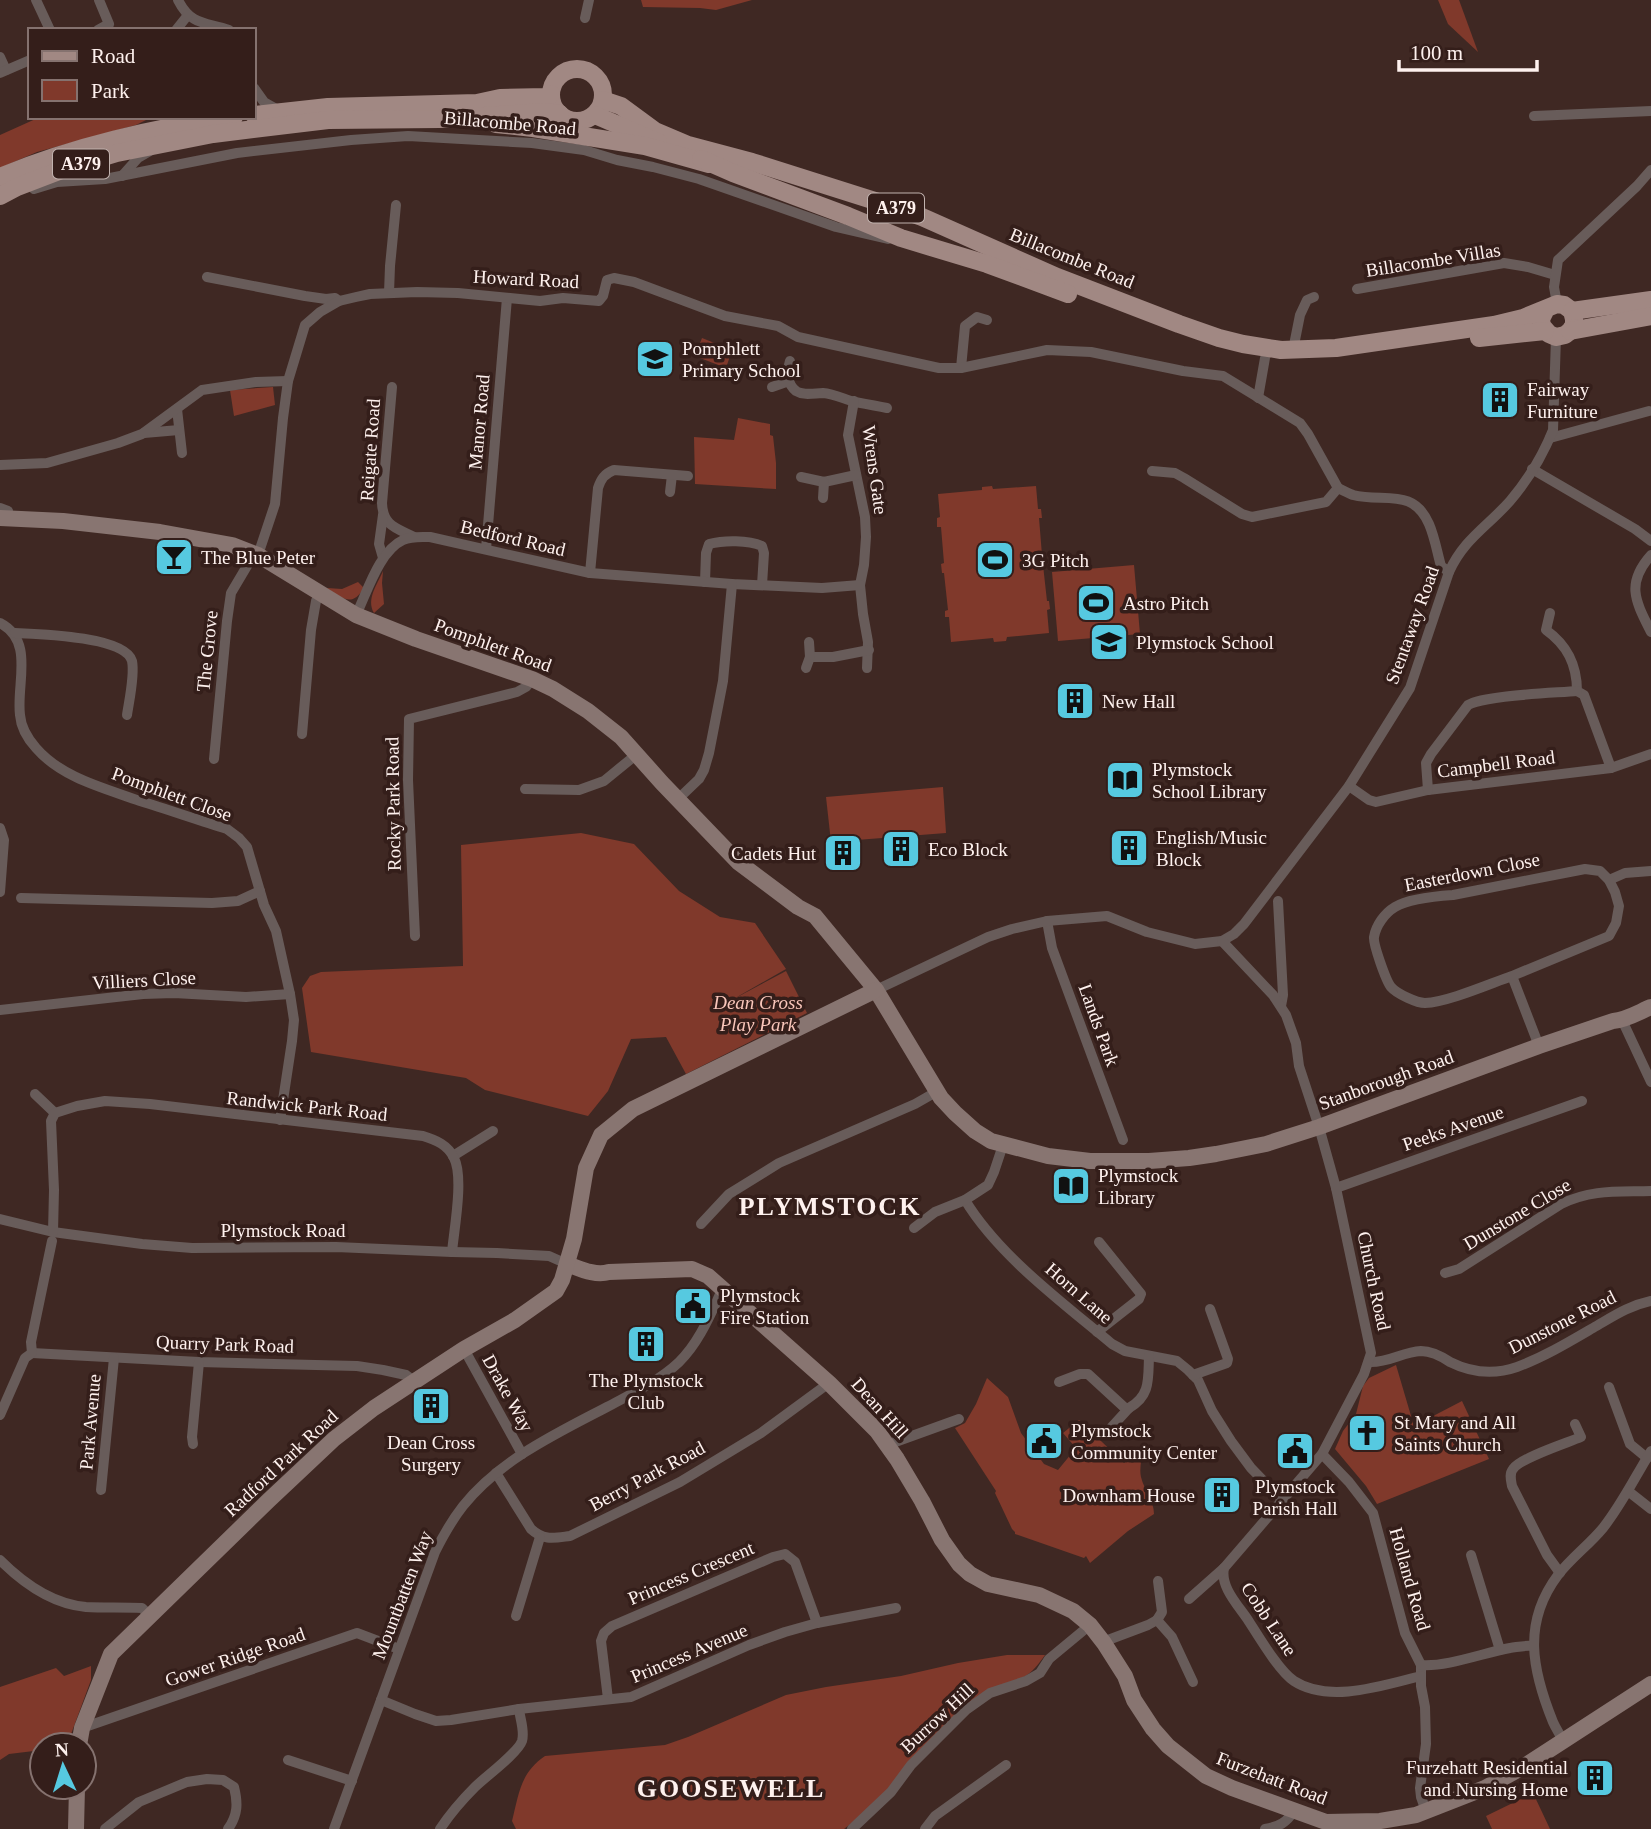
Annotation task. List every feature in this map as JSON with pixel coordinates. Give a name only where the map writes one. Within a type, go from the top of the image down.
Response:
[{"type":"main road","name":"Billacombe Road","points":[[599,107],[600,83],[595,76],[572,70],[564,73],[553,86],[552,103],[560,114],[570,120],[587,119],[599,107],[621,106],[655,131],[688,145],[752,162],[922,217],[1057,277],[1179,324],[1242,344],[1293,350],[1336,348],[1473,329],[1558,309]]},
{"type":"main road","name":"Billacombe Road","points":[[256,115],[381,104],[477,103],[500,98],[546,97],[551,94]]},
{"type":"main road","name":"Billacombe Road","points":[[599,107],[733,173],[848,216],[870,231],[933,247],[1212,347],[1265,358],[1308,361],[1478,339],[1557,333]]},
{"type":"main road","name":"Billacombe Road","points":[[0,197],[17,187],[64,169],[117,153],[261,127],[328,120],[440,119],[544,112],[560,114]]},
{"type":"main road","name":"A379","points":[[0,177],[64,154],[171,128],[223,119]]},
{"type":"main road","name":"Billacombe Road","points":[[440,119],[533,128],[645,146],[722,167]]},
{"type":"main road","name":"A379","points":[[826,186],[877,208],[878,219],[870,231]]},
{"type":"main road","name":"A379","points":[[891,206],[888,213],[895,228],[933,247]]},
{"type":"main road","name":"A379","points":[[1558,309],[1651,300]]},
{"type":"main road","points":[[1558,309],[1574,319],[1574,326],[1557,333],[1542,326],[1541,319],[1558,309]]},
{"type":"main road","name":"A379","points":[[1557,333],[1651,316]]},
{"type":"street","points":[[36,0],[49,28]]},
{"type":"street","points":[[99,0],[110,24],[102,28]]},
{"type":"street","points":[[178,0],[188,15],[204,24],[224,28]]},
{"type":"street","points":[[585,18],[589,0]]},
{"type":"street","points":[[178,28],[188,15]]},
{"type":"street","points":[[0,57],[3,71],[28,61]]},
{"type":"street","points":[[256,92],[264,102],[280,111]]},
{"type":"street","points":[[1534,116],[1651,111]]},
{"type":"street","name":"Billacombe Road","points":[[0,197],[57,182],[105,179],[237,153],[408,136],[532,143],[584,150],[699,179],[836,228],[870,231]]},
{"type":"street","name":"Billacombe Road","points":[[122,176],[138,158],[165,143]]},
{"type":"street","points":[[1558,309],[1554,287],[1558,260],[1651,170]]},
{"type":"street","points":[[389,293],[396,205]]},
{"type":"street","name":"Billacombe Villas","points":[[1357,289],[1504,263],[1555,275]]},
{"type":"street","points":[[207,277],[305,296],[335,298],[339,301]]},
{"type":"street","name":"Howard Road","points":[[255,553],[275,503],[288,381],[305,325],[320,312],[339,301],[389,293],[458,293],[540,301],[563,298],[599,300],[603,296],[607,280],[614,278],[635,282],[725,316],[778,326],[798,337],[939,368],[961,368],[1047,349],[1091,352],[1183,371],[1223,376],[1300,423],[1338,488]]},
{"type":"street","points":[[1293,350],[1303,307],[1307,300],[1314,297]]},
{"type":"street","name":"Manor Road","points":[[486,549],[507,298]]},
{"type":"street","points":[[961,368],[964,326],[977,317],[987,320]]},
{"type":"street","name":"Stentaway Road","points":[[1222,941],[1244,924],[1349,786],[1410,688],[1449,572],[1457,556],[1510,501],[1550,438],[1553,430],[1557,333]]},
{"type":"street","points":[[1258,398],[1265,358]]},
{"type":"street","points":[[772,387],[789,381],[787,372],[790,361]]},
{"type":"street","points":[[142,434],[202,390],[256,382],[288,381]]},
{"type":"street","name":"Wrens Gate","points":[[789,381],[796,390],[804,393],[824,393],[887,408]]},
{"type":"street","name":"Reigate Road","points":[[383,558],[379,544],[392,387]]},
{"type":"street","name":"Wrens Gate","points":[[854,401],[848,435],[865,517],[864,565],[860,585],[869,650],[867,668]]},
{"type":"street","points":[[177,409],[182,453]]},
{"type":"street","points":[[1550,438],[1649,411]]},
{"type":"street","points":[[0,465],[47,463],[110,446],[142,434],[179,430]]},
{"type":"street","points":[[1532,469],[1651,541]]},
{"type":"street","points":[[590,573],[601,478],[614,470],[688,476]]},
{"type":"street","points":[[1152,471],[1175,473],[1242,514],[1252,517],[1325,502],[1338,488],[1352,495],[1412,502],[1427,520],[1435,539],[1441,566],[1449,572]]},
{"type":"street","points":[[670,492],[672,475]]},
{"type":"street","points":[[802,477],[824,482],[856,475]]},
{"type":"street","points":[[823,498],[824,482]]},
{"type":"street","name":"Pomphlett Road","points":[[3,514],[160,532],[232,545],[255,553],[356,615],[532,679],[588,711],[621,737],[677,800],[738,862],[798,907],[815,916],[876,990],[936,1091],[975,1131],[1003,1145]]},
{"type":"street","name":"Reigate Road","points":[[383,515],[394,527],[414,537]]},
{"type":"street","points":[[356,615],[383,558],[402,540],[414,537]]},
{"type":"street","name":"Bedford Road","points":[[414,537],[430,537],[590,573],[822,589],[860,585]]},
{"type":"street","points":[[705,582],[709,544],[755,543],[761,546],[764,553],[762,585]]},
{"type":"street","name":"The Grove","points":[[214,759],[226,621],[231,593],[255,553]]},
{"type":"street","points":[[1651,555],[1638,573],[1635,595],[1651,632]]},
{"type":"street","points":[[677,800],[699,779],[709,753],[723,681],[732,584]]},
{"type":"street","points":[[302,734],[311,630],[320,593]]},
{"type":"street","points":[[1541,642],[1550,613]]},
{"type":"street","points":[[0,623],[15,633],[57,634],[88,639],[126,652],[132,659],[134,700],[127,715]]},
{"type":"street","points":[[1546,630],[1559,639],[1569,653],[1577,691]]},
{"type":"street","name":"Pomphlett Close","points":[[15,633],[21,659],[20,718],[24,732],[36,749],[69,775],[227,829],[247,847],[276,931],[294,1020],[281,1120]]},
{"type":"street","points":[[808,642],[808,662],[869,650]]},
{"type":"street","name":"Rocky Park Road","points":[[415,936],[408,780],[410,719],[517,692],[526,687],[532,679]]},
{"type":"street","points":[[1428,790],[1426,763],[1431,754],[1468,705],[1490,699],[1577,691],[1584,695],[1611,768]]},
{"type":"street","points":[[526,789],[579,790],[604,781],[637,754]]},
{"type":"street","name":"Campbell Road","points":[[1349,786],[1368,800],[1376,802],[1428,790],[1611,768],[1651,754]]},
{"type":"street","points":[[0,828],[4,840],[0,892]]},
{"type":"street","name":"Easterdown Close","points":[[1585,869],[1600,871],[1609,880],[1619,906],[1616,923],[1609,936],[1512,976],[1441,1000],[1422,1003],[1406,998],[1391,988],[1375,948],[1374,937],[1379,923],[1398,905],[1585,869]]},
{"type":"street","points":[[1609,880],[1625,873],[1651,871]]},
{"type":"street","points":[[21,898],[212,903],[238,901],[260,891]]},
{"type":"street","name":"Church Road","points":[[1278,901],[1283,995],[1281,1006]]},
{"type":"street","points":[[876,990],[988,937],[1047,922],[1107,916],[1147,932],[1195,944],[1222,941]]},
{"type":"street","name":"Lands Park","points":[[1047,922],[1052,948],[1123,1140]]},
{"type":"street","name":"Church Road","points":[[1222,941],[1281,1006],[1296,1043],[1299,1066],[1336,1188],[1371,1353],[1369,1362]]},
{"type":"street","points":[[1512,976],[1539,1046]]},
{"type":"street","name":"Radford Park Road","points":[[81,1731],[111,1654],[334,1439],[414,1381],[515,1320],[556,1291],[574,1239],[586,1168],[601,1135],[633,1109],[876,990]]},
{"type":"street","name":"Villiers Close","points":[[0,1010],[143,994],[246,997],[290,994]]},
{"type":"street","name":"Stanborough Road","points":[[1003,1145],[1048,1156],[1090,1161],[1154,1161],[1216,1154],[1266,1144],[1539,1046],[1622,1020],[1651,1007]]},
{"type":"street","points":[[1622,1020],[1651,1082]]},
{"type":"street","points":[[701,1224],[729,1194],[779,1163],[894,1114],[936,1091]]},
{"type":"street","points":[[0,1415],[25,1358],[32,1353],[53,1236],[51,1121],[55,1113],[35,1094]]},
{"type":"street","name":"Randwick Park Road","points":[[55,1113],[105,1101],[150,1104],[423,1136],[438,1141],[453,1156]]},
{"type":"street","name":"Peeks Avenue","points":[[1336,1188],[1582,1101]]},
{"type":"street","points":[[452,1252],[458,1176],[453,1156],[493,1131]]},
{"type":"street","points":[[915,1228],[935,1212],[965,1200],[988,1185],[1003,1145]]},
{"type":"street","name":"Dunstone Close","points":[[1445,1273],[1459,1269],[1578,1196],[1592,1192],[1651,1191]]},
{"type":"street","name":"Horn Lane","points":[[965,1200],[990,1235],[1039,1282],[1112,1344],[1125,1351],[1177,1361],[1194,1375]]},
{"type":"street","name":"Plymstock Road","points":[[0,1219],[53,1236],[192,1248],[336,1247],[497,1252],[549,1256],[567,1264]]},
{"type":"street","points":[[1097,1332],[1139,1299],[1141,1294],[1099,1242]]},
{"type":"street","name":"Dean Hill","points":[[567,1264],[604,1274],[692,1269],[708,1276],[829,1383],[877,1431],[916,1490],[942,1540],[959,1564],[988,1584],[1039,1595],[1073,1611],[1090,1625],[1109,1650]]},
{"type":"street","name":"Mountbatten Way","points":[[334,1829],[435,1552],[463,1506],[496,1473],[522,1454],[632,1393],[680,1361],[703,1328],[723,1288]]},
{"type":"street","name":"Dunstone Road","points":[[1369,1362],[1381,1363],[1419,1351],[1433,1352],[1467,1370],[1497,1372],[1546,1354],[1632,1306],[1651,1301]]},
{"type":"street","points":[[1210,1309],[1228,1359],[1227,1363],[1194,1375],[1231,1441],[1251,1468],[1283,1501]]},
{"type":"street","name":"Drake Way","points":[[464,1349],[522,1454]]},
{"type":"street","name":"Quarry Park Road","points":[[32,1353],[199,1362],[357,1366],[406,1375],[414,1381]]},
{"type":"street","points":[[1108,1432],[1147,1390],[1149,1356]]},
{"type":"street","name":"Park Avenue","points":[[101,1490],[114,1358]]},
{"type":"street","points":[[193,1444],[199,1362]]},
{"type":"street","points":[[1189,1599],[1224,1568],[1322,1454],[1369,1362]]},
{"type":"street","points":[[1059,1382],[1085,1373],[1093,1377],[1125,1408],[1129,1408]]},
{"type":"street","name":"Berry Park Road","points":[[540,1537],[553,1539],[570,1536],[680,1482],[761,1433],[829,1383]]},
{"type":"street","points":[[1563,1741],[1554,1724],[1534,1662],[1533,1634],[1541,1605],[1560,1573],[1603,1528],[1649,1454],[1630,1444],[1619,1399],[1609,1387]]},
{"type":"street","points":[[887,1445],[959,1419]]},
{"type":"street","points":[[1560,1573],[1547,1555],[1512,1486],[1510,1476],[1513,1467],[1585,1435],[1575,1424]]},
{"type":"street","name":"Holland Road","points":[[1322,1454],[1349,1482],[1373,1513],[1405,1633],[1421,1671],[1426,1744],[1420,1788],[1426,1811]]},
{"type":"street","points":[[496,1473],[531,1529],[540,1537],[517,1616]]},
{"type":"street","points":[[1628,1491],[1651,1508]]},
{"type":"street","name":"Princess Crescent","points":[[608,1699],[601,1641],[604,1633],[612,1626],[773,1557],[785,1554],[795,1562],[817,1623]]},
{"type":"street","points":[[1471,1555],[1500,1650]]},
{"type":"street","points":[[0,1560],[26,1582],[64,1604],[142,1608],[149,1615]]},
{"type":"street","name":"Cobb Lane","points":[[1224,1568],[1223,1581],[1230,1594],[1278,1663],[1294,1681],[1311,1689],[1334,1693],[1421,1671],[1438,1664],[1500,1650],[1533,1646]]},
{"type":"street","points":[[1109,1650],[1108,1640],[1147,1625],[1162,1612],[1158,1581]]},
{"type":"street","name":"Princess Avenue","points":[[381,1699],[436,1721],[631,1697],[749,1645],[817,1623],[890,1612]]},
{"type":"street","points":[[1157,1619],[1172,1637],[1193,1682]]},
{"type":"street","name":"Burrow Hill","points":[[852,1829],[891,1792],[911,1765],[966,1710],[990,1693],[1026,1681],[1040,1672],[1049,1659],[1090,1625]]},
{"type":"street","name":"Gower Ridge Road","points":[[82,1728],[357,1633],[398,1649]]},
{"type":"street","name":"Furzehatt Road","points":[[1109,1650],[1153,1729],[1184,1760],[1206,1776],[1326,1822],[1400,1824],[1485,1787],[1523,1767],[1651,1685]]},
{"type":"street","points":[[440,1829],[473,1789],[515,1753],[522,1742],[523,1731],[519,1709]]},
{"type":"street","points":[[296,1759],[352,1782]]},
{"type":"street","points":[[925,1829],[935,1816],[1006,1765]]},
{"type":"street","points":[[981,1766],[989,1777]]},
{"type":"street","points":[[105,1829],[139,1802],[187,1782],[207,1779],[223,1780],[234,1787],[238,1802],[235,1820],[228,1829]]},
{"type":"street","points":[[76,1829],[77,1801]]},
{"type":"street","points":[[1265,1829],[1286,1822],[1293,1811]]},
{"type":"green space","points":[[641,0],[752,0],[716,10],[643,7]]},
{"type":"green space","points":[[1438,0],[1459,0],[1478,52],[1448,24]]},
{"type":"green space","points":[[36,119],[148,119],[136,125],[37,152],[0,168],[0,135]]},
{"type":"green space","points":[[702,338],[732,350],[726,368],[695,356]]},
{"type":"green space","points":[[273,387],[275,405],[234,416],[230,390]]},
{"type":"green space","points":[[738,418],[770,424],[776,463],[776,489],[695,484],[694,437],[734,440]]},
{"type":"green space","name":"3G Pitch","points":[[992,486],[993,489],[1036,486],[1038,509],[1041,509],[1042,518],[1039,518],[1050,609],[1047,610],[1049,633],[1007,637],[1006,641],[994,642],[993,638],[951,642],[949,617],[945,617],[945,611],[948,610],[941,564],[944,563],[941,527],[937,527],[937,518],[940,517],[938,494],[982,490],[982,487]]},
{"type":"green space","name":"Astro Pitch","points":[[1134,565],[1140,634],[1058,641],[1052,572]]},
{"type":"green space","points":[[383,571],[384,604],[374,613],[372,597]]},
{"type":"green space","points":[[358,582],[364,588],[351,599],[342,598],[327,588],[342,589]]},
{"type":"green space","points":[[943,787],[946,833],[831,842],[826,797]]},
{"type":"green space","name":"Dean Cross Play Park","points":[[581,833],[634,844],[679,891],[720,917],[755,923],[786,969],[730,1001],[786,971],[807,1013],[686,1074],[666,1037],[631,1039],[608,1091],[588,1116],[485,1090],[466,1078],[311,1052],[302,988],[310,976],[321,972],[463,966],[461,845]]},
{"type":"green space","points":[[1396,1365],[1414,1426],[1462,1401],[1489,1459],[1377,1504],[1366,1486],[1335,1449],[1343,1431],[1356,1414],[1363,1386],[1369,1378]]},
{"type":"green space","points":[[987,1378],[1008,1397],[1021,1433],[1044,1464],[1058,1470],[1076,1448],[1063,1433],[1079,1420],[1124,1463],[1143,1449],[1141,1477],[1154,1514],[1128,1531],[1090,1563],[1086,1556],[1084,1558],[1015,1534],[996,1491],[955,1428],[965,1423]]},
{"type":"green space","points":[[1007,1655],[1045,1655],[1025,1676],[998,1686],[844,1829],[516,1829],[512,1821],[525,1777],[545,1756],[665,1745],[786,1695]]},
{"type":"green space","points":[[91,1666],[91,1680],[72,1731],[28,1731],[28,1752],[9,1754],[0,1760],[0,1687],[56,1668],[64,1676]]},
{"type":"green space","points":[[1533,1793],[1550,1829],[1492,1829],[1486,1816]]},
{"type":"place","name":"Pomphlett Primary School","points":[[655,359]]},
{"type":"place","name":"Fairway Furniture","points":[[1500,400]]},
{"type":"place","name":"The Blue Peter","points":[[174,557]]},
{"type":"place","name":"3G Pitch","points":[[995,560]]},
{"type":"place","name":"Astro Pitch","points":[[1096,603]]},
{"type":"place","name":"Plymstock School","points":[[1109,642]]},
{"type":"place","name":"New Hall","points":[[1075,701]]},
{"type":"place","name":"Plymstock School Library","points":[[1125,780]]},
{"type":"place","name":"English/Music Block","points":[[1129,848]]},
{"type":"place","name":"Eco Block","points":[[901,849]]},
{"type":"place","name":"Cadets Hut","points":[[843,853]]},
{"type":"place","name":"Plymstock Library","points":[[1071,1186]]},
{"type":"place","name":"Plymstock Fire Station","points":[[693,1306]]},
{"type":"place","name":"The Plymstock Club","points":[[646,1344]]},
{"type":"place","name":"Dean Cross Surgery","points":[[431,1406]]},
{"type":"place","name":"St Mary and All Saints Church","points":[[1367,1433]]},
{"type":"place","name":"Plymstock Community Center","points":[[1044,1441]]},
{"type":"place","name":"Plymstock Parish Hall","points":[[1295,1451]]},
{"type":"place","name":"Downham House","points":[[1222,1495]]},
{"type":"place","name":"Furzehatt Residential and Nursing Home","points":[[1595,1778]]},
{"type":"district","name":"PLYMSTOCK","points":[[830,1206]]},
{"type":"district","name":"GOOSEWELL","points":[[731,1788]]}]
